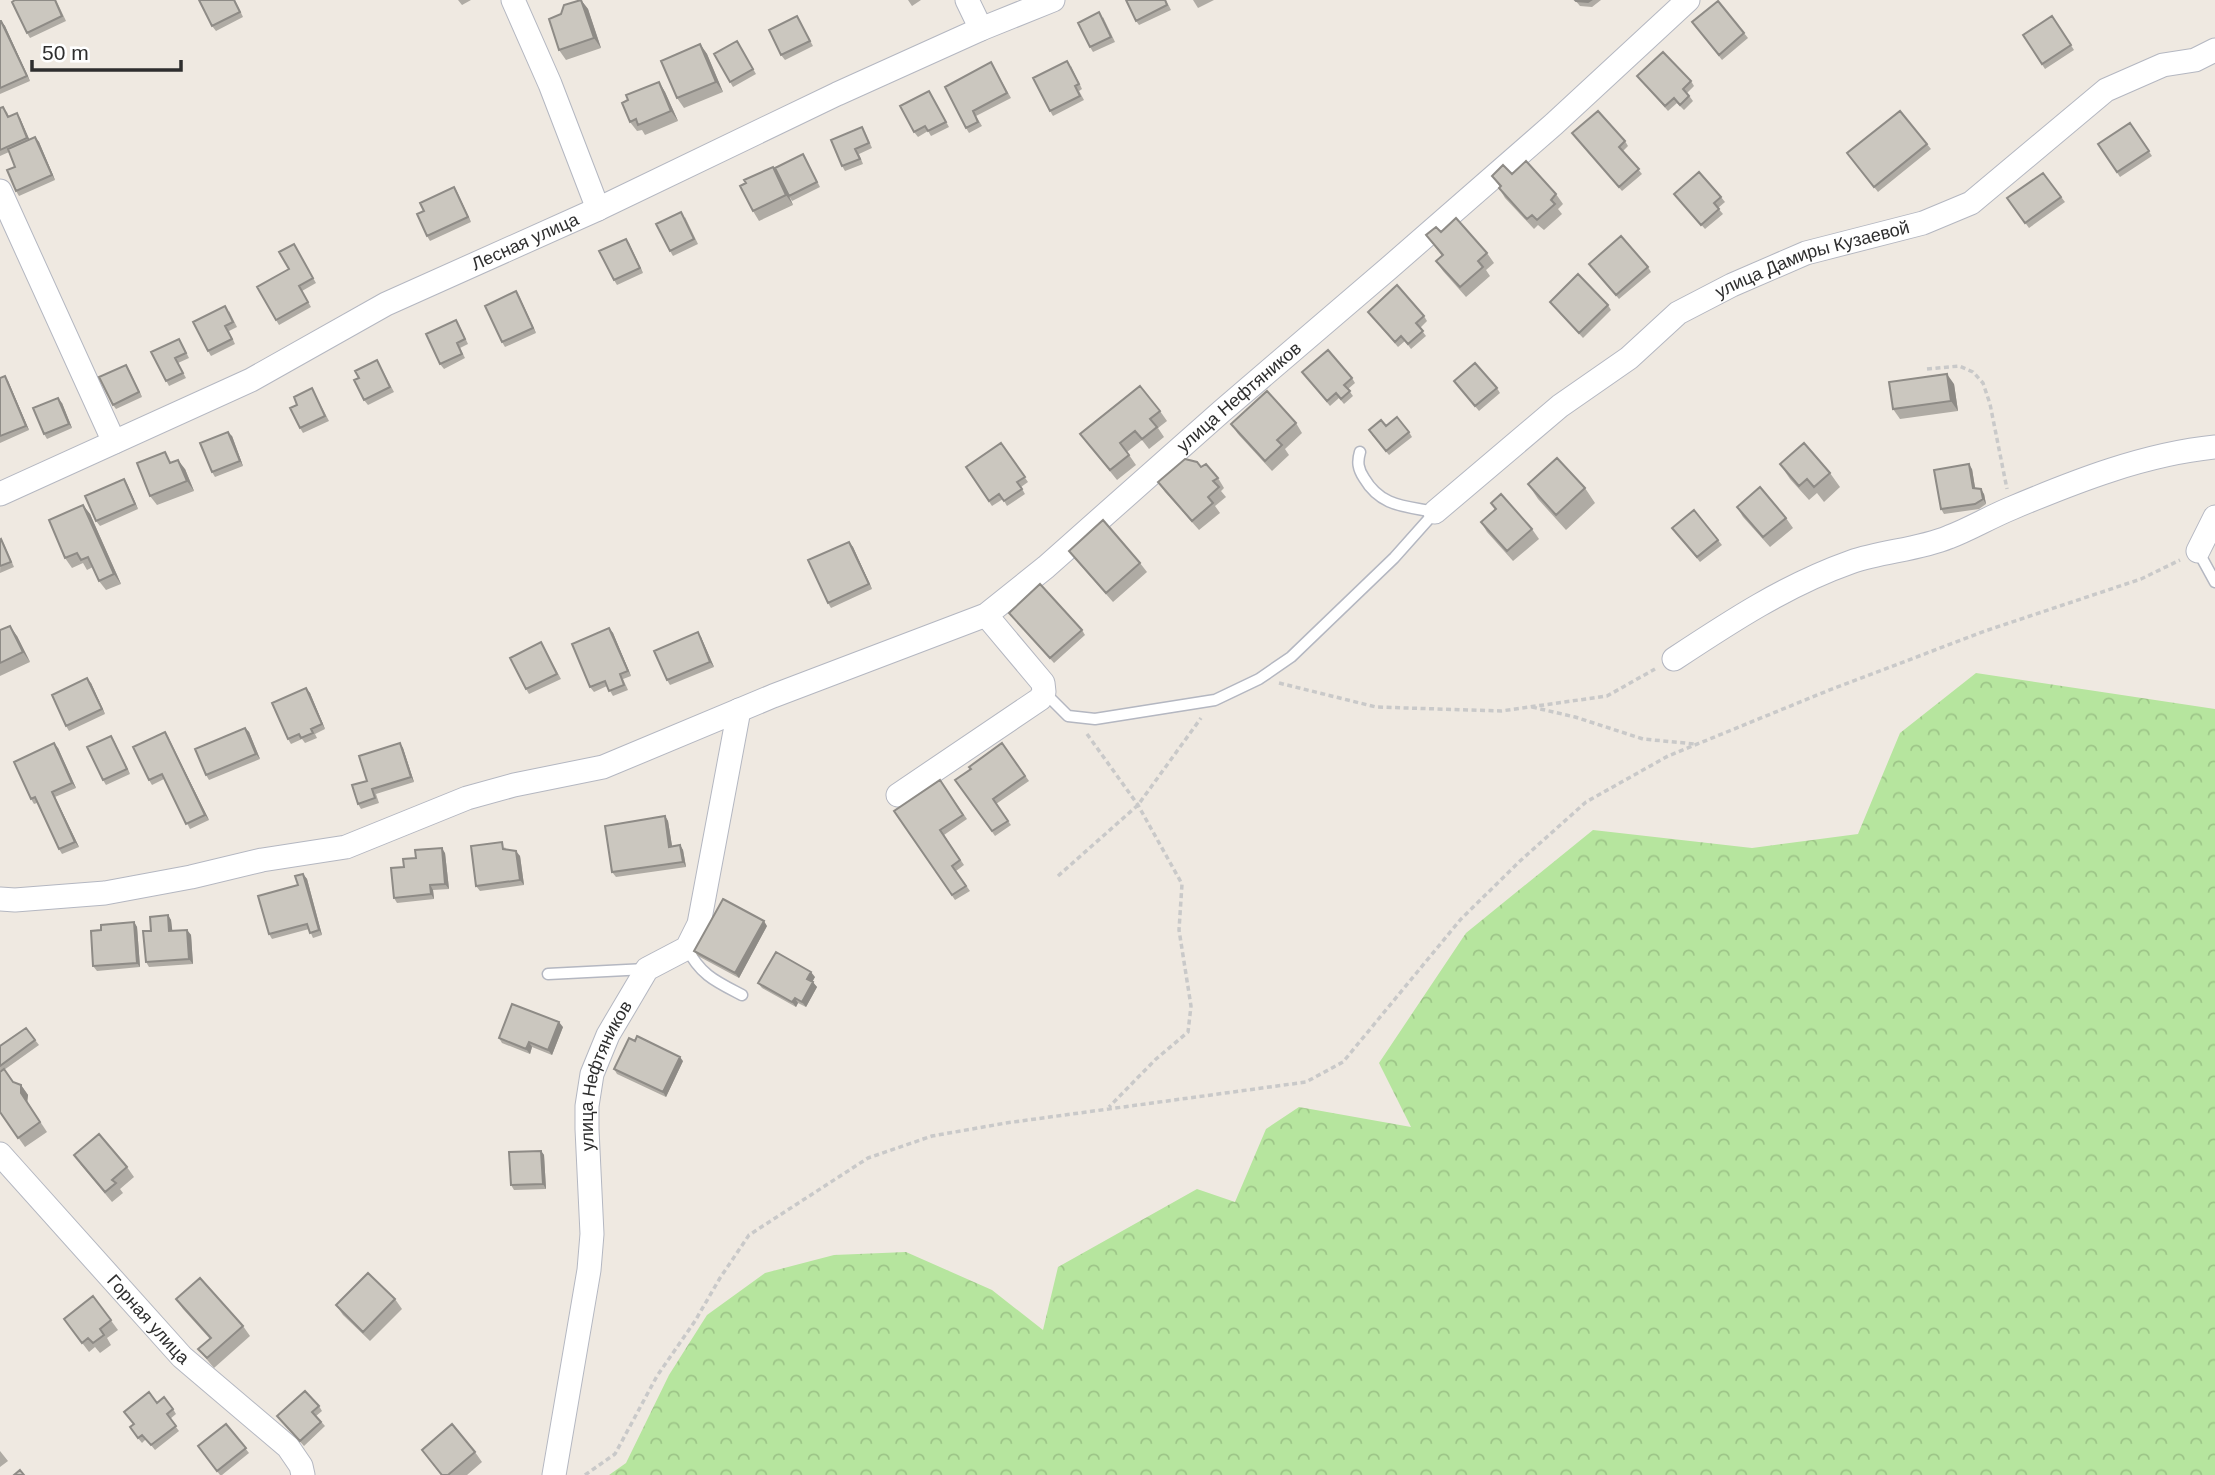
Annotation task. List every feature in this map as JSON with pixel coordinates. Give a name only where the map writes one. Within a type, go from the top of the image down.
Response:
[{"type":"street","points":[[513,0],[550,84],[598,209]]},
{"type":"street","points":[[967,0],[981,29]]},
{"type":"street","name":"Лесная улица","points":[[0,494],[251,380],[386,304],[598,209],[837,94],[981,29],[1053,0]]},
{"type":"street","name":"улица Нефтяников","points":[[0,899],[105,893],[262,860],[346,847],[467,798],[513,785],[603,767],[739,710],[986,615],[1046,567],[1554,124],[1677,4]]},
{"type":"street","name":"улица Дамиры Кузаевой","points":[[1435,512],[1560,406],[1629,358],[1678,313],[1732,285],[1806,253],[1923,223],[1971,203],[2106,90],[2163,65],[2208,58]]},
{"type":"street","points":[[0,191],[114,442]]},
{"type":"street","points":[[1674,659],[1759,603],[1819,574],[1854,561],[1946,538],[2011,509],[2136,462],[2215,447]]},
{"type":"street","points":[[2198,551],[2215,517]]},
{"type":"street","points":[[898,795],[1040,699],[1044,692],[1043,683],[986,615]]},
{"type":"street","points":[[647,969],[687,947],[699,924],[739,710]]},
{"type":"street","name":"улица Нефтяников","points":[[554,1475],[593,1234],[587,1129],[592,1074],[608,1035],[647,969]]},
{"type":"street","name":"Горная улица","points":[[0,1154],[182,1357],[288,1447],[301,1466],[303,1475]]},
{"type":"lane","points":[[1360,452],[1357,460],[1359,470],[1368,486],[1380,498],[1394,504],[1435,512]]},
{"type":"lane","points":[[1044,692],[1068,716],[1094,719],[1215,700],[1259,679],[1291,657],[1394,558],[1435,512]]},
{"type":"lane","points":[[2198,551],[2215,582]]},
{"type":"lane","points":[[687,947],[695,964],[716,982],[742,995]]},
{"type":"lane","points":[[548,974],[647,969]]},
{"type":"path","points":[[1927,369],[1959,366],[1973,372],[1983,383],[1990,404],[2011,509]]},
{"type":"path","points":[[585,1475],[615,1454],[657,1377],[748,1235],[868,1157],[932,1136],[1006,1123],[1306,1082],[1343,1062],[1461,919],[1586,802],[1668,756],[1697,744],[1985,631],[2141,579],[2198,551]]},
{"type":"path","points":[[1259,679],[1376,707],[1501,711],[1606,696],[1674,659]]},
{"type":"path","points":[[1058,876],[1138,805],[1215,700]]},
{"type":"path","points":[[1530,707],[1643,740],[1697,744]]},
{"type":"path","points":[[1068,716],[1090,737],[1138,805],[1182,884],[1179,930],[1191,1006],[1188,1032],[1156,1059],[1108,1109]]},
{"type":"green space","points":[[1976,673],[2215,709],[2215,1475],[609,1475],[626,1463],[669,1375],[707,1315],[765,1273],[834,1255],[906,1252],[992,1290],[1043,1330],[1058,1267],[1197,1189],[1235,1202],[1266,1129],[1299,1107],[1411,1127],[1379,1063],[1466,933],[1593,830],[1752,848],[1858,834],[1900,733]]},
{"type":"building","points":[[55,0],[62,16],[27,33],[12,2]]},
{"type":"building","points":[[199,0],[234,0],[240,12],[212,26]]},
{"type":"building","points":[[581,0],[594,38],[559,50],[549,19],[561,14],[564,5]]},
{"type":"building","points":[[1126,0],[1165,0],[1167,5],[1136,21]]},
{"type":"building","points":[[1718,1],[1744,33],[1719,55],[1692,22]]},
{"type":"building","points":[[1099,12],[1111,37],[1090,47],[1078,23]]},
{"type":"building","points":[[797,16],[810,41],[781,55],[769,30]]},
{"type":"building","points":[[2052,16],[2071,45],[2042,64],[2023,35]]},
{"type":"building","points":[[0,21],[27,76],[0,88]]},
{"type":"building","points":[[737,41],[753,69],[730,82],[714,54]]},
{"type":"building","points":[[700,44],[716,82],[677,98],[661,61]]},
{"type":"building","points":[[1663,52],[1691,81],[1683,89],[1689,96],[1680,105],[1674,98],[1665,106],[1637,76]]},
{"type":"building","points":[[1067,61],[1079,84],[1075,86],[1080,96],[1050,111],[1033,78]]},
{"type":"building","points":[[991,62],[1007,93],[973,111],[978,122],[966,128],[945,87]]},
{"type":"building","points":[[659,82],[671,111],[638,125],[636,119],[630,122],[622,103],[628,100],[626,95]]},
{"type":"building","points":[[929,91],[946,122],[928,131],[925,126],[914,132],[900,106]]},
{"type":"building","points":[[3,107],[8,117],[17,113],[27,138],[0,150],[0,108]]},
{"type":"building","points":[[1598,111],[1625,141],[1619,147],[1639,169],[1619,187],[1572,133]]},
{"type":"building","points":[[1900,111],[1927,144],[1874,187],[1847,153]]},
{"type":"building","points":[[2130,123],[2149,151],[2117,172],[2098,144]]},
{"type":"building","points":[[862,127],[869,143],[855,149],[860,159],[842,166],[831,140]]},
{"type":"building","points":[[35,137],[52,175],[16,191],[7,170],[15,167],[8,149]]},
{"type":"building","points":[[803,154],[817,182],[789,196],[775,168]]},
{"type":"building","points":[[1526,161],[1556,194],[1551,200],[1555,204],[1537,220],[1532,215],[1527,219],[1499,188],[1501,186],[1492,176],[1503,165],[1512,174]]},
{"type":"building","points":[[773,167],[786,195],[753,211],[740,186],[746,183],[744,180]]},
{"type":"building","points":[[1699,172],[1721,197],[1714,203],[1719,209],[1701,225],[1674,194]]},
{"type":"building","points":[[2043,173],[2061,197],[2025,223],[2007,198]]},
{"type":"building","points":[[454,187],[468,217],[427,236],[417,214],[424,211],[420,203]]},
{"type":"building","points":[[681,212],[694,239],[670,251],[656,224]]},
{"type":"building","points":[[1456,218],[1487,253],[1478,261],[1483,267],[1460,287],[1436,261],[1443,255],[1426,235],[1436,227],[1441,232]]},
{"type":"building","points":[[1621,236],[1648,267],[1616,295],[1589,264]]},
{"type":"building","points":[[626,239],[640,268],[614,280],[599,251]]},
{"type":"building","points":[[294,244],[313,278],[299,286],[308,302],[276,320],[257,287],[289,269],[279,252]]},
{"type":"building","points":[[1578,274],[1608,305],[1579,333],[1550,302]]},
{"type":"building","points":[[1397,285],[1424,316],[1416,323],[1423,331],[1408,344],[1401,336],[1395,342],[1368,312]]},
{"type":"building","points":[[516,291],[533,328],[502,342],[485,306]]},
{"type":"building","points":[[225,306],[233,322],[225,326],[232,339],[208,351],[193,322]]},
{"type":"building","points":[[456,320],[465,339],[457,343],[462,354],[440,364],[426,334]]},
{"type":"building","points":[[179,339],[186,353],[175,358],[183,373],[166,381],[151,352]]},
{"type":"building","points":[[1328,350],[1352,378],[1344,385],[1350,391],[1341,399],[1336,393],[1327,401],[1302,372]]},
{"type":"building","points":[[377,360],[390,387],[364,400],[354,380],[359,378],[355,371]]},
{"type":"building","points":[[1475,363],[1497,388],[1475,406],[1454,381]]},
{"type":"building","points":[[126,365],[139,392],[113,405],[99,377]]},
{"type":"building","points":[[1947,374],[1951,401],[1893,409],[1889,382]]},
{"type":"building","points":[[5,376],[26,426],[0,436],[0,378]]},
{"type":"building","points":[[1140,386],[1160,411],[1150,419],[1157,427],[1142,439],[1135,431],[1120,443],[1129,455],[1110,470],[1080,434]]},
{"type":"building","points":[[312,388],[325,416],[300,428],[290,408],[297,405],[294,397]]},
{"type":"building","points":[[1267,391],[1296,423],[1277,440],[1282,445],[1265,461],[1231,424]]},
{"type":"building","points":[[58,398],[69,424],[44,434],[33,408]]},
{"type":"building","points":[[1397,417],[1409,432],[1386,451],[1369,430],[1381,420],[1386,426]]},
{"type":"building","points":[[228,432],[240,461],[212,472],[200,443]]},
{"type":"building","points":[[1001,443],[1025,477],[1017,482],[1022,489],[1004,501],[999,494],[989,501],[966,467]]},
{"type":"building","points":[[1804,443],[1830,473],[1814,487],[1807,479],[1799,486],[1780,464]]},
{"type":"building","points":[[165,452],[170,463],[178,460],[187,481],[150,496],[137,463]]},
{"type":"building","points":[[1557,458],[1585,488],[1556,515],[1528,484]]},
{"type":"building","points":[[1185,459],[1197,462],[1201,467],[1206,464],[1218,478],[1213,481],[1219,487],[1208,497],[1213,503],[1192,521],[1158,482]]},
{"type":"building","points":[[1969,464],[1973,488],[1981,489],[1983,499],[1975,504],[1941,509],[1934,470]]},
{"type":"building","points":[[124,479],[135,504],[96,521],[85,496]]},
{"type":"building","points":[[1760,487],[1786,518],[1763,537],[1737,507]]},
{"type":"building","points":[[1501,494],[1532,529],[1507,551],[1481,522],[1496,509],[1491,503]]},
{"type":"building","points":[[83,505],[114,574],[99,581],[88,557],[81,560],[77,553],[65,558],[49,520]]},
{"type":"building","points":[[1694,510],[1718,540],[1697,557],[1672,528]]},
{"type":"building","points":[[1103,520],[1140,563],[1106,593],[1069,551]]},
{"type":"building","points":[[0,540],[11,562],[0,566]]},
{"type":"building","points":[[849,542],[869,584],[828,603],[808,560]]},
{"type":"building","points":[[1040,584],[1082,630],[1050,658],[1009,613]]},
{"type":"building","points":[[10,626],[23,652],[0,663],[0,630]]},
{"type":"building","points":[[609,628],[628,671],[620,674],[624,685],[609,691],[605,681],[590,687],[572,644]]},
{"type":"building","points":[[698,632],[710,662],[667,680],[654,651]]},
{"type":"building","points":[[541,642],[557,674],[526,689],[510,658]]},
{"type":"building","points":[[87,678],[102,709],[66,726],[52,695]]},
{"type":"building","points":[[306,688],[322,724],[311,729],[313,733],[301,738],[299,734],[288,739],[272,703]]},
{"type":"building","points":[[245,728],[256,754],[206,775],[195,749]]},
{"type":"building","points":[[165,732],[205,815],[186,824],[162,774],[149,780],[133,747]]},
{"type":"building","points":[[111,736],[127,769],[103,780],[87,747]]},
{"type":"building","points":[[54,743],[72,783],[52,792],[75,842],[59,849],[35,797],[31,799],[14,762]]},
{"type":"building","points":[[400,743],[411,777],[372,789],[375,798],[358,804],[352,785],[367,781],[359,756]]},
{"type":"building","points":[[1002,743],[1025,776],[993,799],[1008,821],[992,831],[955,780]]},
{"type":"building","points":[[940,780],[963,815],[940,830],[960,860],[952,866],[966,886],[952,895],[894,811]]},
{"type":"building","points":[[665,816],[669,847],[680,845],[683,862],[612,872],[605,826]]},
{"type":"building","points":[[502,842],[503,849],[516,851],[520,880],[476,886],[471,846]]},
{"type":"building","points":[[442,848],[445,884],[430,885],[431,894],[394,898],[391,868],[404,867],[403,859],[416,858],[415,850]]},
{"type":"building","points":[[303,874],[319,930],[310,933],[307,924],[269,934],[258,896],[298,885],[295,876]]},
{"type":"building","points":[[723,899],[764,921],[735,973],[694,951]]},
{"type":"building","points":[[168,915],[169,931],[187,930],[189,959],[146,962],[143,931],[151,931],[150,917]]},
{"type":"building","points":[[134,922],[137,963],[93,966],[91,931],[101,930],[101,925]]},
{"type":"building","points":[[776,952],[811,972],[807,979],[813,982],[802,1002],[795,998],[792,1002],[758,983]]},
{"type":"building","points":[[512,1004],[559,1022],[548,1050],[529,1042],[526,1049],[499,1038]]},
{"type":"building","points":[[26,1028],[35,1040],[0,1066],[0,1046]]},
{"type":"building","points":[[637,1036],[680,1057],[663,1092],[614,1069],[629,1038],[635,1041]]},
{"type":"building","points":[[4,1069],[13,1082],[21,1085],[21,1093],[40,1122],[18,1138],[0,1112],[0,1072]]},
{"type":"building","points":[[99,1134],[127,1167],[112,1180],[116,1183],[105,1192],[74,1155]]},
{"type":"building","points":[[541,1151],[543,1184],[511,1185],[509,1152]]},
{"type":"building","points":[[368,1273],[395,1299],[363,1332],[336,1305]]},
{"type":"building","points":[[200,1278],[243,1326],[207,1358],[198,1349],[211,1338],[176,1299]]},
{"type":"building","points":[[93,1296],[111,1320],[100,1329],[104,1335],[93,1343],[88,1338],[82,1343],[64,1319]]},
{"type":"building","points":[[305,1391],[319,1406],[312,1412],[321,1422],[300,1441],[277,1416]]},
{"type":"building","points":[[149,1392],[157,1403],[164,1397],[173,1409],[167,1414],[176,1426],[151,1445],[142,1435],[138,1438],[130,1427],[134,1424],[124,1412]]},
{"type":"building","points":[[226,1424],[246,1448],[217,1471],[198,1446]]},
{"type":"building","points":[[452,1424],[475,1452],[448,1475],[442,1475],[422,1450]]}]
